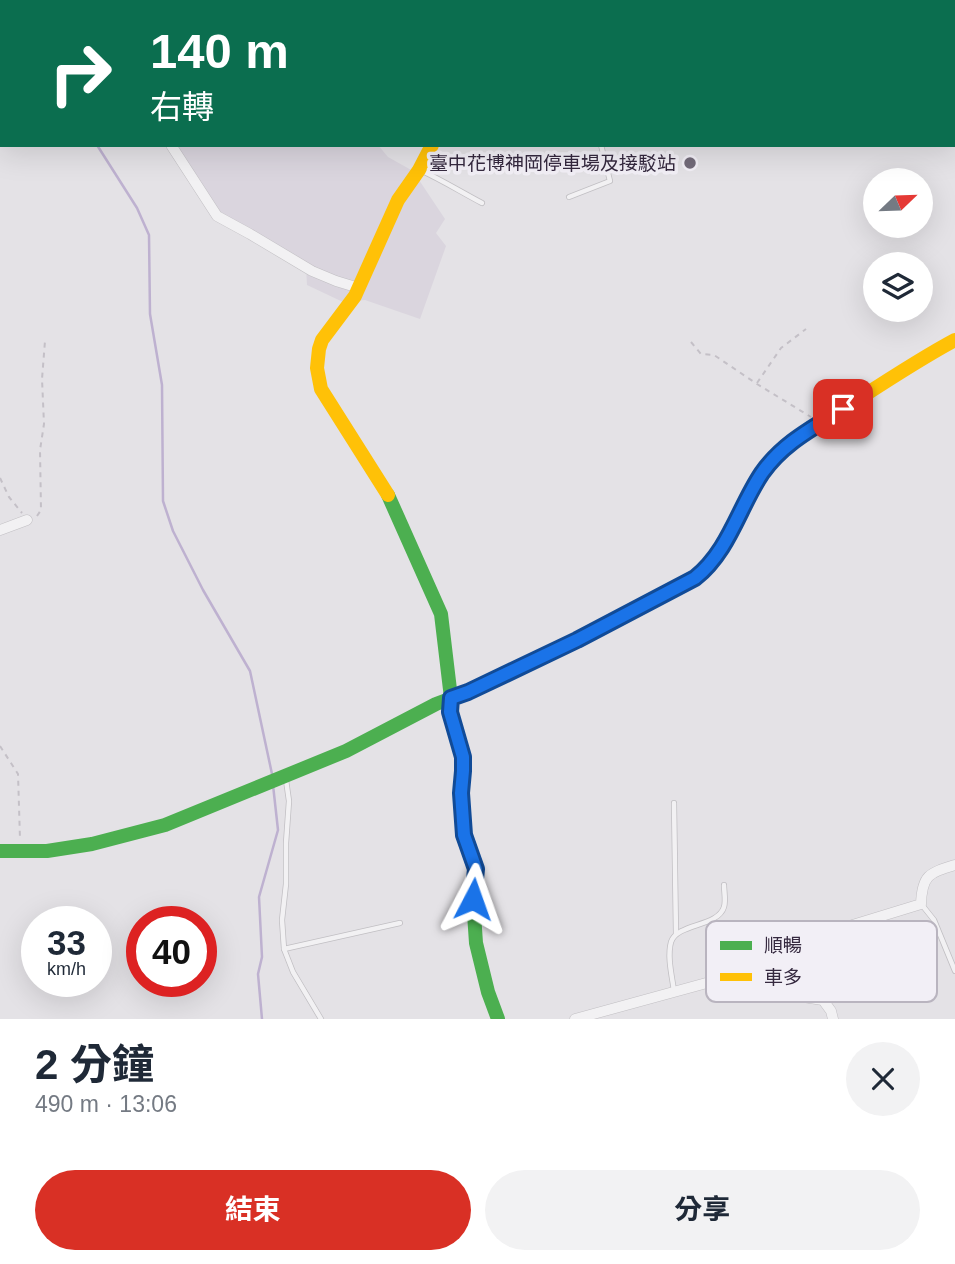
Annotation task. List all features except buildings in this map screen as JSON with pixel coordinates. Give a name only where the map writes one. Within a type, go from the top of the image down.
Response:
[{"type":"street","points":[[172,147],[217,216],[312,271],[359,288]]},
{"type":"street","points":[[431,147],[398,201],[359,288],[322,340],[317,359],[319,382],[327,400],[390,498],[438,603],[444,632],[450,712],[463,757],[461,793],[464,835],[476,869],[473,899],[476,943],[498,1019]]},
{"type":"street","points":[[0,851],[47,851],[92,844],[165,825],[346,751],[436,704],[468,692],[577,640],[695,578],[707,568],[727,540],[757,481],[771,461],[799,436],[955,340]]},
{"type":"street","points":[[0,530],[27,520]]},
{"type":"street","points":[[866,921],[921,904],[922,888],[928,877],[937,870],[955,865]]},
{"type":"street","points":[[575,1019],[706,982]]},
{"type":"street","points":[[824,1002],[833,1019]]},
{"type":"lane","points":[[569,197],[610,181],[602,147]]},
{"type":"lane","points":[[419,170],[482,203]]},
{"type":"lane","points":[[285,776],[289,800],[282,920],[284,949],[293,972],[321,1019]]},
{"type":"lane","points":[[674,803],[676,934]]},
{"type":"lane","points":[[674,991],[671,941],[676,934],[719,914],[724,907],[724,885]]},
{"type":"lane","points":[[921,904],[934,921]]},
{"type":"lane","points":[[284,949],[400,923]]},
{"type":"lane","points":[[937,927],[955,971]]},
{"type":"path","points":[[757,384],[781,348],[806,328]]},
{"type":"path","points":[[0,478],[9,498],[27,520],[37,516],[41,510],[40,450],[44,424],[41,379],[45,341]]},
{"type":"path","points":[[691,342],[701,354],[714,355],[820,424]]},
{"type":"path","points":[[0,746],[18,774],[20,850]]},
{"type":"shaded area","points":[[174,147],[380,147],[388,157],[413,171],[445,219],[436,233],[446,246],[420,319],[365,300],[343,302],[307,285],[306,266],[219,216]]},
{"type":"waterway","points":[[98,147],[137,208],[149,235],[150,314],[162,385],[163,501],[173,531],[203,590],[250,671],[272,774]]},
{"type":"waterway","points":[[262,1019],[258,974],[262,957],[259,897],[278,830],[273,785]]},
{"type":"traffic: fast","points":[[388,495],[441,614],[451,698],[450,712],[463,757],[461,793],[464,835],[476,869],[473,899],[476,943],[498,1019]]},
{"type":"traffic: fast","points":[[0,851],[47,851],[92,844],[165,825],[346,751],[436,704],[468,692],[563,647]]},
{"type":"traffic: slow","points":[[388,495],[321,389],[317,368],[319,349],[322,340],[355,296],[398,200],[431,147]]},
{"type":"traffic: slow","points":[[563,647],[689,582],[716,556],[756,483],[779,453],[803,434],[955,340]]},
{"type":"place","name":"臺中花博神岡停車場及接駁站","points":[[690,163]]},
{"type":"route","points":[[473,899],[476,869],[465,843],[461,793],[463,757],[450,712],[451,698],[577,640],[695,578],[707,568],[727,540],[757,481],[771,461],[799,436],[843,409]]}]
